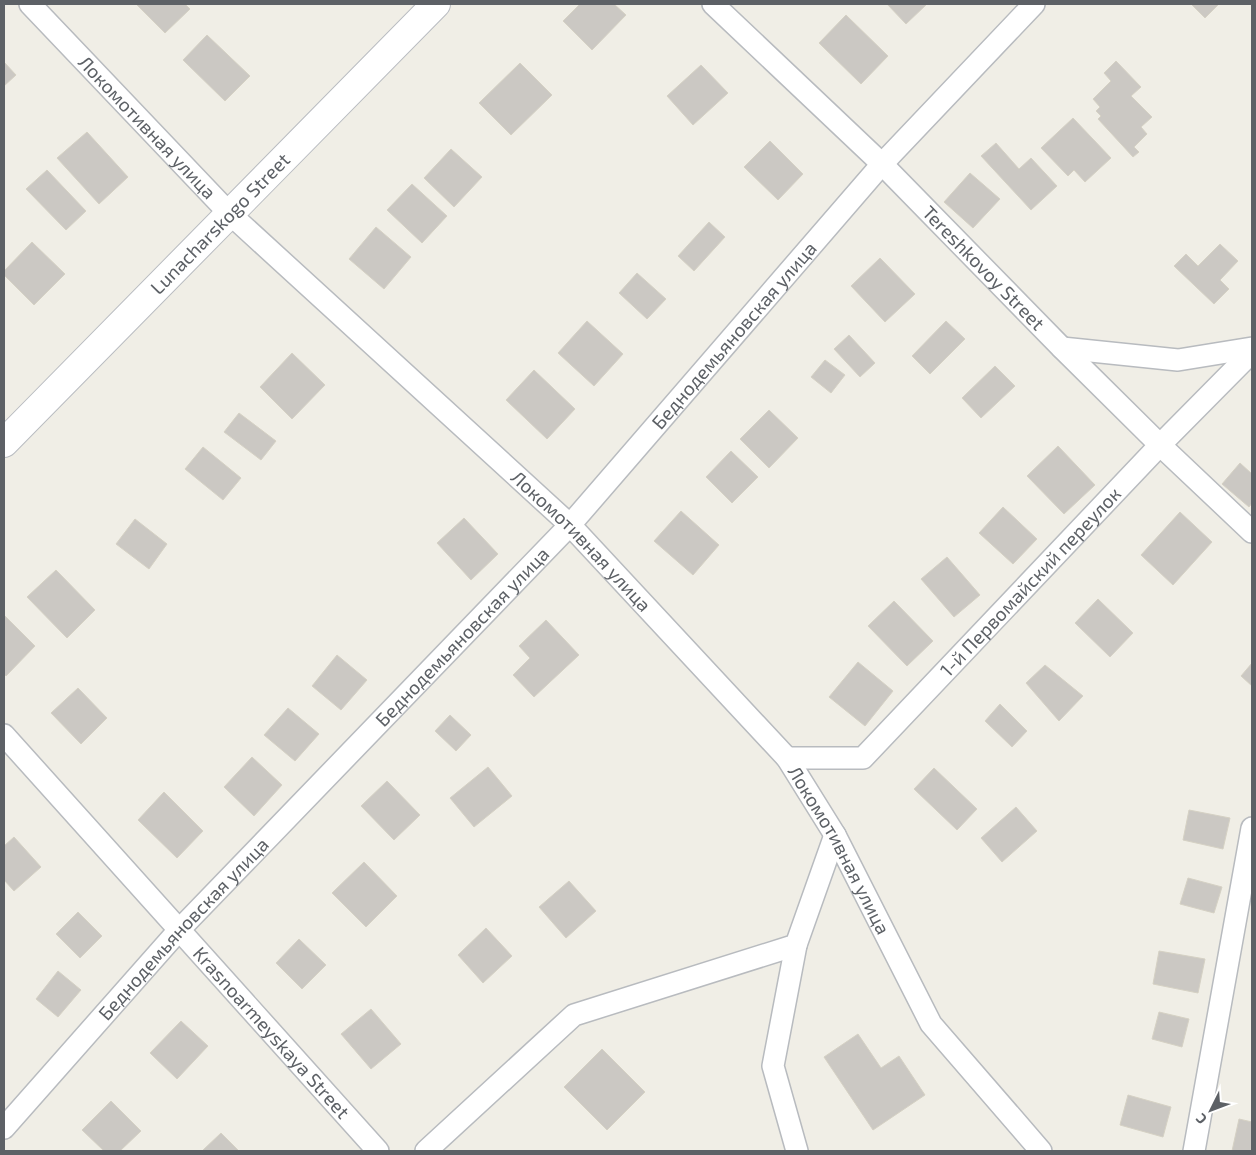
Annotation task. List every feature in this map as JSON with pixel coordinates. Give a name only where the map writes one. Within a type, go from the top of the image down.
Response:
[{"type":"main road","name":"Lunacharskogo Street","points":[[4,443],[436,4]]},
{"type":"street","name":"Локомотивная улица","points":[[30,4],[229,213],[570,525],[787,758],[835,835],[932,1024],[1041,1151]]},
{"type":"street","name":"Tereshkovoy Street","points":[[713,4],[882,164],[1062,348],[1160,445],[1252,532]]},
{"type":"street","name":"Беднодемьяновская улица","points":[[4,1128],[179,930],[570,525],[882,164],[1034,4]]},
{"type":"street","points":[[1062,348],[1178,360],[1252,348]]},
{"type":"street","name":"1-й Первомайский переулок","points":[[787,758],[863,758],[1160,445],[1252,352]]},
{"type":"street","name":"Krasnoarmeyskaya Street","points":[[4,735],[378,1151]]},
{"type":"street","points":[[1194,1151],[1252,828]]},
{"type":"street","points":[[798,1151],[772,1066],[796,945],[835,835]]},
{"type":"street","points":[[426,1151],[574,1015],[796,945]]},
{"type":"building","points":[[136,4],[185,4],[190,9],[165,33]]},
{"type":"building","points":[[580,4],[614,4],[626,15],[592,50],[563,21]]},
{"type":"building","points":[[887,4],[927,4],[906,24]]},
{"type":"building","points":[[1191,4],[1219,4],[1205,18]]},
{"type":"building","points":[[846,15],[888,56],[861,84],[819,43]]},
{"type":"building","points":[[207,35],[250,76],[225,101],[183,60]]},
{"type":"building","points":[[1116,61],[1141,87],[1131,96],[1152,117],[1141,127],[1147,134],[1134,147],[1139,152],[1133,157],[1098,119],[1101,116],[1096,111],[1100,107],[1093,99],[1111,81],[1104,73]]},
{"type":"building","points":[[4,62],[16,75],[4,86]]},
{"type":"building","points":[[520,63],[552,95],[511,135],[479,103]]},
{"type":"building","points":[[701,65],[728,93],[693,125],[667,96]]},
{"type":"building","points":[[1073,118],[1111,158],[1085,182],[1074,170],[1068,176],[1041,148]]},
{"type":"building","points":[[87,132],[128,177],[99,204],[57,158]]},
{"type":"building","points":[[770,141],[803,174],[778,200],[744,167]]},
{"type":"building","points":[[996,143],[1019,169],[1031,158],[1057,186],[1031,210],[981,156]]},
{"type":"building","points":[[451,149],[482,177],[454,207],[424,178]]},
{"type":"building","points":[[47,170],[86,211],[66,230],[26,189]]},
{"type":"building","points":[[970,173],[1000,199],[973,228],[944,202]]},
{"type":"building","points":[[412,184],[447,216],[422,243],[387,210]]},
{"type":"building","points":[[709,222],[725,237],[694,271],[678,256]]},
{"type":"building","points":[[376,227],[411,257],[384,289],[349,259]]},
{"type":"building","points":[[32,242],[65,274],[34,305],[4,275],[4,271]]},
{"type":"building","points":[[1220,244],[1238,261],[1220,280],[1229,289],[1214,304],[1174,266],[1186,254],[1198,266]]},
{"type":"building","points":[[880,258],[915,294],[885,322],[851,286]]},
{"type":"building","points":[[637,273],[666,299],[647,319],[619,293]]},
{"type":"building","points":[[587,321],[623,354],[594,386],[558,353]]},
{"type":"building","points":[[946,321],[965,339],[930,374],[912,356]]},
{"type":"building","points":[[849,335],[875,363],[860,377],[834,349]]},
{"type":"building","points":[[292,353],[325,385],[292,419],[260,387]]},
{"type":"building","points":[[825,360],[845,375],[831,393],[811,377]]},
{"type":"building","points":[[995,366],[1015,386],[981,418],[962,398]]},
{"type":"building","points":[[534,370],[575,409],[547,439],[506,400]]},
{"type":"building","points":[[769,410],[798,438],[769,468],[740,439]]},
{"type":"building","points":[[239,413],[276,441],[261,460],[224,432]]},
{"type":"building","points":[[1058,446],[1095,485],[1064,514],[1027,476]]},
{"type":"building","points":[[203,447],[241,478],[223,500],[185,469]]},
{"type":"building","points":[[731,451],[758,477],[732,503],[706,477]]},
{"type":"building","points":[[1240,463],[1252,474],[1252,503],[1249,507],[1222,484]]},
{"type":"building","points":[[1003,507],[1037,539],[1013,564],[979,533]]},
{"type":"building","points":[[681,511],[719,545],[693,575],[654,541]]},
{"type":"building","points":[[1180,512],[1212,542],[1173,585],[1141,555]]},
{"type":"building","points":[[464,518],[498,554],[471,580],[437,543]]},
{"type":"building","points":[[135,519],[167,544],[149,569],[116,544]]},
{"type":"building","points":[[947,557],[980,595],[954,617],[921,579]]},
{"type":"building","points":[[56,570],[95,610],[67,638],[27,597]]},
{"type":"building","points":[[1098,599],[1133,633],[1110,657],[1075,623]]},
{"type":"building","points":[[894,601],[933,641],[907,666],[868,626]]},
{"type":"building","points":[[4,616],[35,646],[6,676],[4,674]]},
{"type":"building","points":[[546,620],[579,655],[534,697],[513,675],[530,658],[519,646]]},
{"type":"building","points":[[337,655],[367,680],[341,710],[312,686]]},
{"type":"building","points":[[858,662],[893,691],[865,726],[829,697]]},
{"type":"building","points":[[1252,663],[1252,686],[1241,676]]},
{"type":"building","points":[[1045,665],[1083,696],[1059,721],[1026,683]]},
{"type":"building","points":[[78,688],[107,718],[81,744],[51,713]]},
{"type":"building","points":[[1000,704],[1027,731],[1012,747],[985,721]]},
{"type":"building","points":[[288,708],[319,734],[295,761],[264,735]]},
{"type":"building","points":[[450,715],[471,735],[456,751],[435,731]]},
{"type":"building","points":[[252,757],[282,785],[254,816],[224,787]]},
{"type":"building","points":[[488,767],[512,796],[474,827],[450,798]]},
{"type":"building","points":[[934,768],[977,809],[957,830],[914,789]]},
{"type":"building","points":[[387,781],[420,815],[394,840],[361,806]]},
{"type":"building","points":[[164,792],[203,831],[177,858],[138,820]]},
{"type":"building","points":[[1016,807],[1037,831],[1002,862],[981,838]]},
{"type":"building","points":[[1189,810],[1230,818],[1223,849],[1183,840]]},
{"type":"building","points":[[14,837],[41,867],[14,891],[4,880],[4,846]]},
{"type":"building","points":[[364,862],[397,896],[366,927],[332,893]]},
{"type":"building","points":[[1188,878],[1222,887],[1214,913],[1180,904]]},
{"type":"building","points":[[569,881],[596,911],[566,938],[539,907]]},
{"type":"building","points":[[78,912],[102,936],[80,958],[56,934]]},
{"type":"building","points":[[486,928],[512,956],[483,983],[458,955]]},
{"type":"building","points":[[299,939],[326,965],[302,989],[276,963]]},
{"type":"building","points":[[1159,951],[1205,959],[1198,993],[1153,984]]},
{"type":"building","points":[[58,971],[81,990],[58,1017],[36,999]]},
{"type":"building","points":[[371,1009],[401,1044],[371,1069],[341,1034]]},
{"type":"building","points":[[1159,1012],[1189,1019],[1182,1047],[1152,1039]]},
{"type":"building","points":[[181,1021],[208,1046],[177,1079],[150,1053]]},
{"type":"building","points":[[858,1034],[881,1068],[899,1056],[925,1095],[873,1130],[824,1057]]},
{"type":"building","points":[[602,1049],[645,1092],[607,1130],[564,1087]]},
{"type":"building","points":[[1128,1095],[1171,1107],[1163,1137],[1120,1125]]},
{"type":"building","points":[[111,1101],[141,1131],[120,1151],[104,1151],[82,1130]]},
{"type":"building","points":[[1239,1119],[1252,1122],[1252,1151],[1232,1151]]},
{"type":"building","points":[[221,1133],[239,1151],[202,1151]]}]
